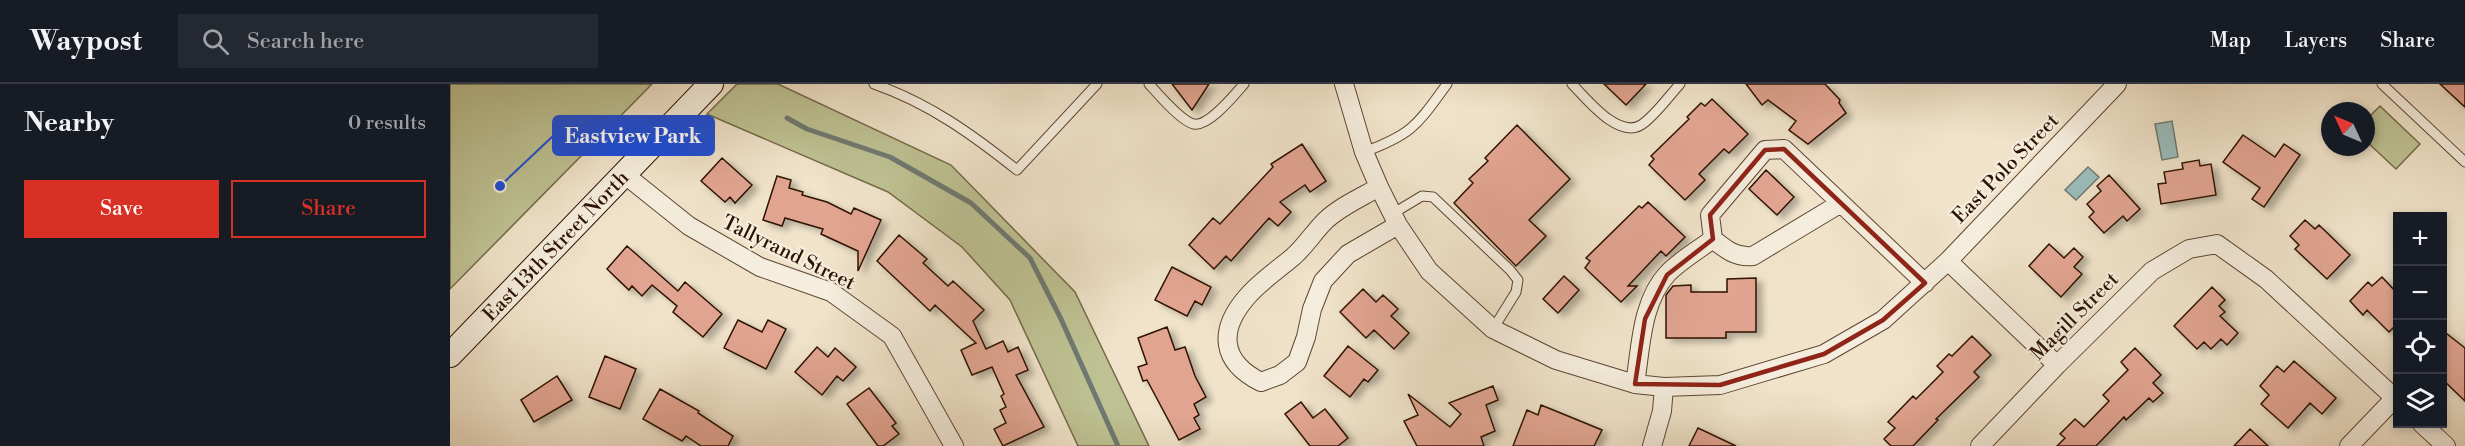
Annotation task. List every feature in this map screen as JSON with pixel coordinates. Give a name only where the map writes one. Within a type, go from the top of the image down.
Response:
[{"type":"main road","name":"East 13th Street North","points":[[450,355],[711,84]]},
{"type":"street","name":"East Polo Street","points":[[1344,84],[1364,152],[1379,187],[1395,219],[1429,271],[1493,329],[1556,360],[1635,384],[1664,387],[1720,385],[1824,354],[1882,320],[1948,261],[2117,84]]},
{"type":"street","points":[[1841,203],[1753,256],[1744,257],[1731,253],[1713,239],[1710,215],[1765,150],[1784,149],[1841,203],[1925,283]]},
{"type":"street","name":"Tallyrand Street","points":[[624,174],[689,226],[760,267],[831,292],[892,336],[954,446]]},
{"type":"street","points":[[1379,187],[1327,220],[1297,253],[1246,297],[1231,320],[1226,341],[1234,363],[1246,374],[1261,382],[1280,375],[1297,362],[1306,337],[1312,309],[1323,281],[1348,254],[1395,219]]},
{"type":"street","points":[[1635,384],[1645,319],[1657,288],[1679,263],[1713,239]]},
{"type":"street","name":"Magill Street","points":[[1980,446],[2057,365],[2152,271],[2188,249],[2217,244],[2266,279],[2393,397]]},
{"type":"street","points":[[1948,261],[2057,365]]},
{"type":"street","points":[[1652,446],[1662,411],[1664,387]]},
{"type":"street","points":[[2349,446],[2393,403]]},
{"type":"street","points":[[2427,428],[2446,446]]},
{"type":"lane","points":[[874,84],[939,113],[979,140],[1017,170],[1097,84]]},
{"type":"lane","points":[[1149,84],[1185,120],[1195,125],[1203,123],[1217,113],[1244,84]]},
{"type":"lane","points":[[1364,152],[1398,139],[1411,131],[1446,84]]},
{"type":"lane","points":[[1572,84],[1616,125],[1625,128],[1642,124],[1680,84]]},
{"type":"lane","points":[[2382,84],[2465,162]]},
{"type":"lane","points":[[1395,219],[1422,196],[1433,197],[1510,270],[1518,280],[1516,292],[1493,329]]},
{"type":"highlighted area","points":[[1784,149],[1925,283],[1883,320],[1824,354],[1720,385],[1635,384],[1645,319],[1667,275],[1713,239],[1710,215],[1717,204],[1765,150]]},
{"type":"green space","points":[[450,84],[652,84],[450,289]]},
{"type":"green space","points":[[737,84],[778,84],[951,165],[1075,292],[1149,446],[1078,446],[1010,300],[962,247],[888,192],[707,114]]},
{"type":"green space","points":[[2380,106],[2420,144],[2396,169],[2375,149],[2375,111]]},
{"type":"water","points":[[2172,121],[2178,157],[2162,160],[2155,124]]},
{"type":"water","points":[[2088,167],[2099,177],[2076,200],[2065,190]]},
{"type":"building","points":[[1172,84],[1209,84],[1192,110]]},
{"type":"building","points":[[1604,84],[1646,84],[1626,105]]},
{"type":"building","points":[[1746,84],[1825,84],[1840,100],[1839,103],[1846,113],[1808,144],[1789,130],[1796,121],[1768,100],[1762,105]]},
{"type":"building","points":[[2440,84],[2465,84],[2465,107]]},
{"type":"building","points":[[1712,99],[1748,134],[1729,153],[1724,149],[1699,174],[1705,180],[1685,200],[1649,165],[1654,159],[1651,156],[1689,119],[1687,117],[1701,103],[1705,106]]},
{"type":"building","points":[[1517,125],[1570,179],[1529,220],[1546,236],[1516,266],[1454,203],[1473,183],[1469,179],[1488,161],[1485,158]]},
{"type":"building","points":[[2243,135],[2275,157],[2284,144],[2300,155],[2264,207],[2252,199],[2260,188],[2223,162]]},
{"type":"building","points":[[1302,144],[1326,181],[1310,192],[1305,185],[1280,202],[1291,212],[1278,226],[1269,218],[1231,261],[1226,256],[1214,269],[1189,245],[1213,218],[1220,224],[1273,167],[1271,164]]},
{"type":"building","points":[[722,158],[752,185],[735,203],[730,197],[725,202],[701,181]]},
{"type":"building","points":[[2199,160],[2200,166],[2211,164],[2216,195],[2161,204],[2158,184],[2166,183],[2164,172],[2183,169],[2182,163]]},
{"type":"building","points":[[1766,170],[1794,197],[1777,215],[1749,189]]},
{"type":"building","points":[[2109,175],[2140,209],[2127,221],[2123,216],[2104,233],[2089,217],[2094,212],[2087,204],[2101,191],[2097,186]]},
{"type":"building","points":[[777,176],[791,180],[789,188],[803,192],[802,195],[827,202],[851,214],[854,208],[881,220],[858,271],[858,251],[821,234],[823,229],[785,218],[782,226],[763,220]]},
{"type":"building","points":[[1648,202],[1685,237],[1666,256],[1661,251],[1628,286],[1637,286],[1621,302],[1585,268],[1590,261],[1586,258],[1639,206],[1642,208]]},
{"type":"building","points":[[2305,220],[2315,229],[2319,225],[2350,255],[2327,279],[2295,249],[2299,245],[2290,236]]},
{"type":"building","points":[[899,235],[927,259],[923,263],[948,286],[953,281],[984,310],[973,321],[986,349],[1003,341],[1008,352],[1018,347],[1028,370],[1016,375],[1044,427],[1003,446],[994,429],[1006,423],[1000,410],[1006,407],[1001,396],[1004,394],[992,367],[972,375],[961,350],[976,343],[935,305],[930,311],[877,261]]},
{"type":"building","points":[[2049,244],[2064,258],[2074,248],[2083,257],[2074,267],[2082,274],[2061,297],[2029,266]]},
{"type":"building","points":[[627,246],[678,291],[685,282],[722,314],[703,337],[673,312],[677,306],[652,285],[642,296],[632,286],[629,290],[607,269]]},
{"type":"building","points":[[1172,267],[1211,287],[1202,305],[1195,301],[1187,316],[1155,300]]},
{"type":"building","points":[[1564,276],[1579,290],[1558,313],[1543,299]]},
{"type":"building","points":[[2382,277],[2393,289],[2393,328],[2389,332],[2367,310],[2363,315],[2350,301],[2368,282],[2372,286]]},
{"type":"building","points":[[1756,278],[1756,332],[1726,332],[1726,338],[1666,338],[1666,295],[1673,286],[1691,285],[1691,292],[1727,292],[1727,279]]},
{"type":"building","points":[[2212,287],[2225,300],[2219,306],[2225,312],[2220,316],[2238,333],[2227,345],[2221,339],[2211,349],[2204,342],[2197,349],[2174,326]]},
{"type":"building","points":[[1363,289],[1376,302],[1383,295],[1398,309],[1391,316],[1409,333],[1394,349],[1374,330],[1366,338],[1340,312]]},
{"type":"building","points":[[738,320],[762,332],[768,320],[786,329],[766,369],[724,348]]},
{"type":"building","points":[[1167,327],[1175,350],[1185,347],[1195,376],[1206,397],[1194,404],[1199,415],[1194,418],[1200,429],[1179,440],[1147,380],[1143,381],[1138,367],[1147,364],[1138,338]]},
{"type":"building","points":[[2447,334],[2465,348],[2465,401],[2447,384]]},
{"type":"building","points":[[1972,336],[1991,355],[1974,372],[1979,377],[1936,419],[1938,420],[1913,446],[1891,446],[1884,439],[1895,428],[1888,422],[1913,396],[1916,399],[1943,372],[1937,366],[1949,354],[1952,356]]},
{"type":"building","points":[[1348,346],[1378,370],[1368,382],[1364,379],[1350,397],[1324,376]]},
{"type":"building","points":[[817,347],[828,357],[835,348],[856,367],[843,381],[837,376],[822,395],[795,372]]},
{"type":"building","points":[[2135,348],[2161,375],[2153,383],[2163,393],[2153,402],[2149,398],[2126,420],[2124,417],[2096,446],[2057,446],[2065,438],[2060,434],[2075,419],[2084,427],[2109,401],[2103,395],[2128,370],[2121,362]]},
{"type":"building","points":[[605,356],[636,369],[620,409],[589,397]]},
{"type":"building","points":[[2294,361],[2336,398],[2322,414],[2310,403],[2288,428],[2261,404],[2269,395],[2260,386],[2277,366],[2284,372]]},
{"type":"building","points":[[557,376],[572,400],[534,422],[521,400]]},
{"type":"building","points":[[1493,386],[1498,400],[1486,405],[1495,431],[1481,437],[1484,446],[1417,446],[1404,421],[1418,415],[1408,394],[1450,427],[1461,414],[1449,403]]},
{"type":"building","points":[[869,388],[896,423],[892,426],[899,434],[883,446],[878,446],[847,404]]},
{"type":"building","points":[[660,389],[699,411],[698,413],[733,436],[728,446],[701,446],[686,436],[682,441],[643,419]]},
{"type":"building","points":[[1301,402],[1313,418],[1325,409],[1348,438],[1338,446],[1310,446],[1285,414]]},
{"type":"building","points":[[1541,405],[1602,430],[1594,446],[1513,446],[1527,410],[1538,415]]},
{"type":"building","points":[[1698,428],[1736,446],[1689,446]]},
{"type":"building","points":[[2250,429],[2268,446],[2234,446]]},
{"type":"waterway","points":[[787,118],[807,129],[890,157],[971,203],[1030,258],[1061,319],[1118,446]]},
{"type":"place","name":"Eastview Park","points":[[500,186]]}]
